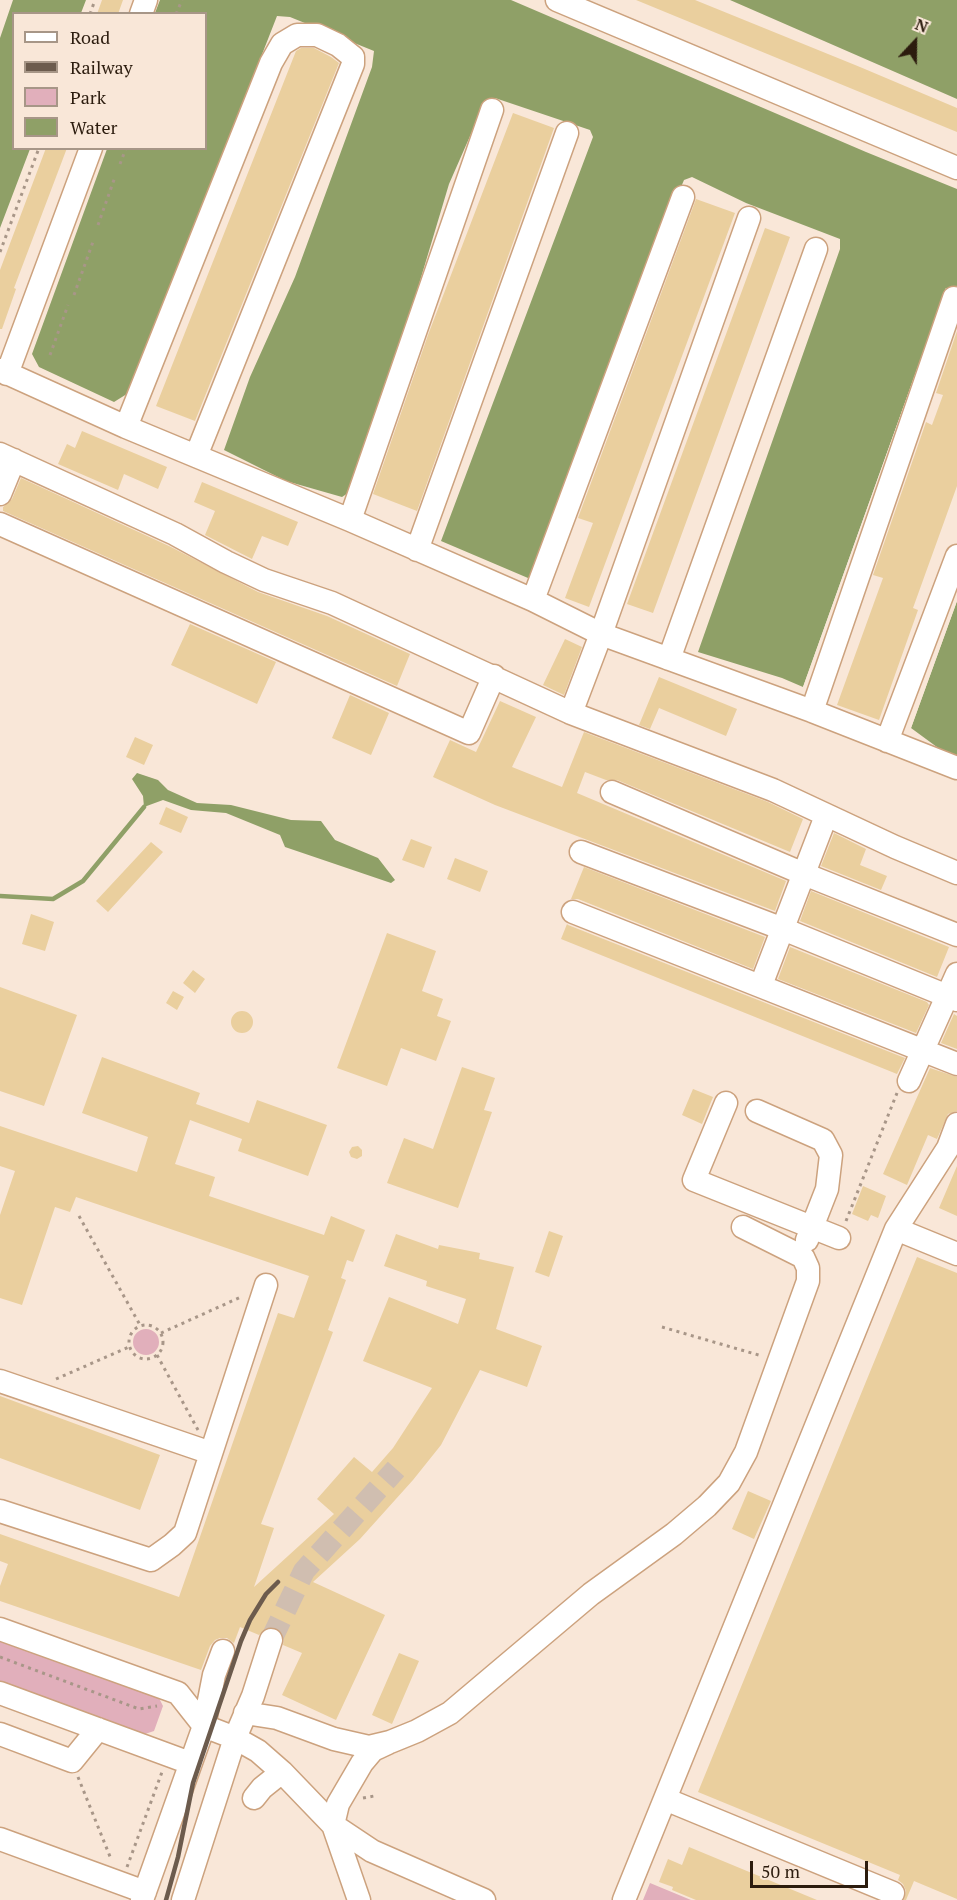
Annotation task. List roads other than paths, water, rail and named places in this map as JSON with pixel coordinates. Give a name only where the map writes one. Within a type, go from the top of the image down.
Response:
[{"type":"street","points":[[557,0],[957,168]]},
{"type":"street","points":[[126,427],[271,63],[282,44],[297,35],[317,35],[338,45],[353,57],[353,64],[196,456]]},
{"type":"street","points":[[350,520],[492,110]]},
{"type":"street","points":[[417,550],[567,133]]},
{"type":"street","points":[[90,150],[4,372],[126,427],[350,520],[534,600],[601,634],[812,711],[957,768]]},
{"type":"street","points":[[534,600],[683,197]]},
{"type":"street","points":[[571,713],[749,218]]},
{"type":"street","points":[[669,659],[816,249]]},
{"type":"street","points":[[812,711],[954,298]]},
{"type":"street","points":[[0,494],[7,457],[175,534],[264,580],[332,603],[571,713],[773,790],[826,816],[957,873]]},
{"type":"street","points":[[0,524],[469,733],[494,676]]},
{"type":"street","points":[[887,741],[957,556]]},
{"type":"street","points":[[612,792],[804,874],[957,935]]},
{"type":"street","points":[[761,985],[826,816]]},
{"type":"street","points":[[581,852],[783,929],[953,998]]},
{"type":"street","points":[[573,912],[957,1064]]},
{"type":"street","points":[[909,1081],[922,1050],[953,998],[957,974]]},
{"type":"street","points":[[726,1103],[694,1180],[839,1238]]},
{"type":"street","points":[[757,1111],[823,1140],[831,1155],[827,1189],[803,1257]]},
{"type":"street","points":[[624,1900],[896,1229],[948,1148],[957,1125]]},
{"type":"street","points":[[359,1900],[333,1825],[338,1804],[362,1763],[374,1750],[450,1713],[591,1594],[674,1534],[708,1506],[729,1483],[746,1452],[808,1281],[808,1268],[803,1257],[743,1227]]},
{"type":"street","points":[[896,1229],[957,1254]]},
{"type":"street","points":[[0,1511],[151,1560],[172,1545],[185,1533],[266,1285]]},
{"type":"street","points":[[0,1381],[211,1454]]},
{"type":"street","points":[[0,1629],[178,1693],[204,1726],[235,1738],[258,1752],[282,1772],[333,1825],[372,1851],[484,1900]]},
{"type":"street","points":[[183,1900],[235,1738],[253,1696],[271,1640]]},
{"type":"street","points":[[0,1839],[71,1872],[121,1883],[143,1896],[204,1726],[214,1675],[223,1651]]},
{"type":"street","points":[[0,1693],[190,1763]]},
{"type":"street","points":[[245,1713],[277,1718],[356,1745],[369,1747],[390,1742]]},
{"type":"street","points":[[0,1734],[72,1761],[98,1729]]},
{"type":"street","points":[[254,1798],[262,1788],[282,1772]]},
{"type":"street","points":[[665,1799],[903,1897]]},
{"type":"water","points":[[13,0],[86,0],[81,12],[12,12],[12,150],[30,150],[0,228],[0,38]]},
{"type":"water","points":[[160,0],[511,0],[957,189],[957,292],[946,288],[803,687],[782,678],[698,652],[840,249],[840,239],[746,203],[692,177],[684,180],[626,318],[536,572],[528,578],[441,541],[593,137],[590,130],[495,98],[485,102],[449,184],[405,331],[351,491],[342,497],[286,481],[224,450],[250,377],[295,277],[372,67],[374,51],[290,17],[277,16],[130,392],[114,402],[39,367],[32,354],[107,150],[207,150],[207,12],[155,12]]},
{"type":"water","points":[[730,0],[957,0],[957,99]]},
{"type":"water","points":[[957,601],[957,756],[941,750],[911,728]]},
{"type":"water","points":[[137,773],[158,780],[168,790],[197,803],[231,805],[291,820],[321,821],[335,840],[378,858],[395,880],[391,883],[285,847],[280,835],[226,813],[191,810],[163,800],[144,807],[143,796],[132,779]]},
{"type":"waterway","points":[[0,896],[53,899],[83,881],[144,807]]},
{"type":"tunnel","points":[[271,1640],[304,1571],[396,1469]]},
{"type":"railway","points":[[166,1900],[178,1857],[193,1783],[241,1641],[250,1620],[266,1594],[278,1582]]}]
